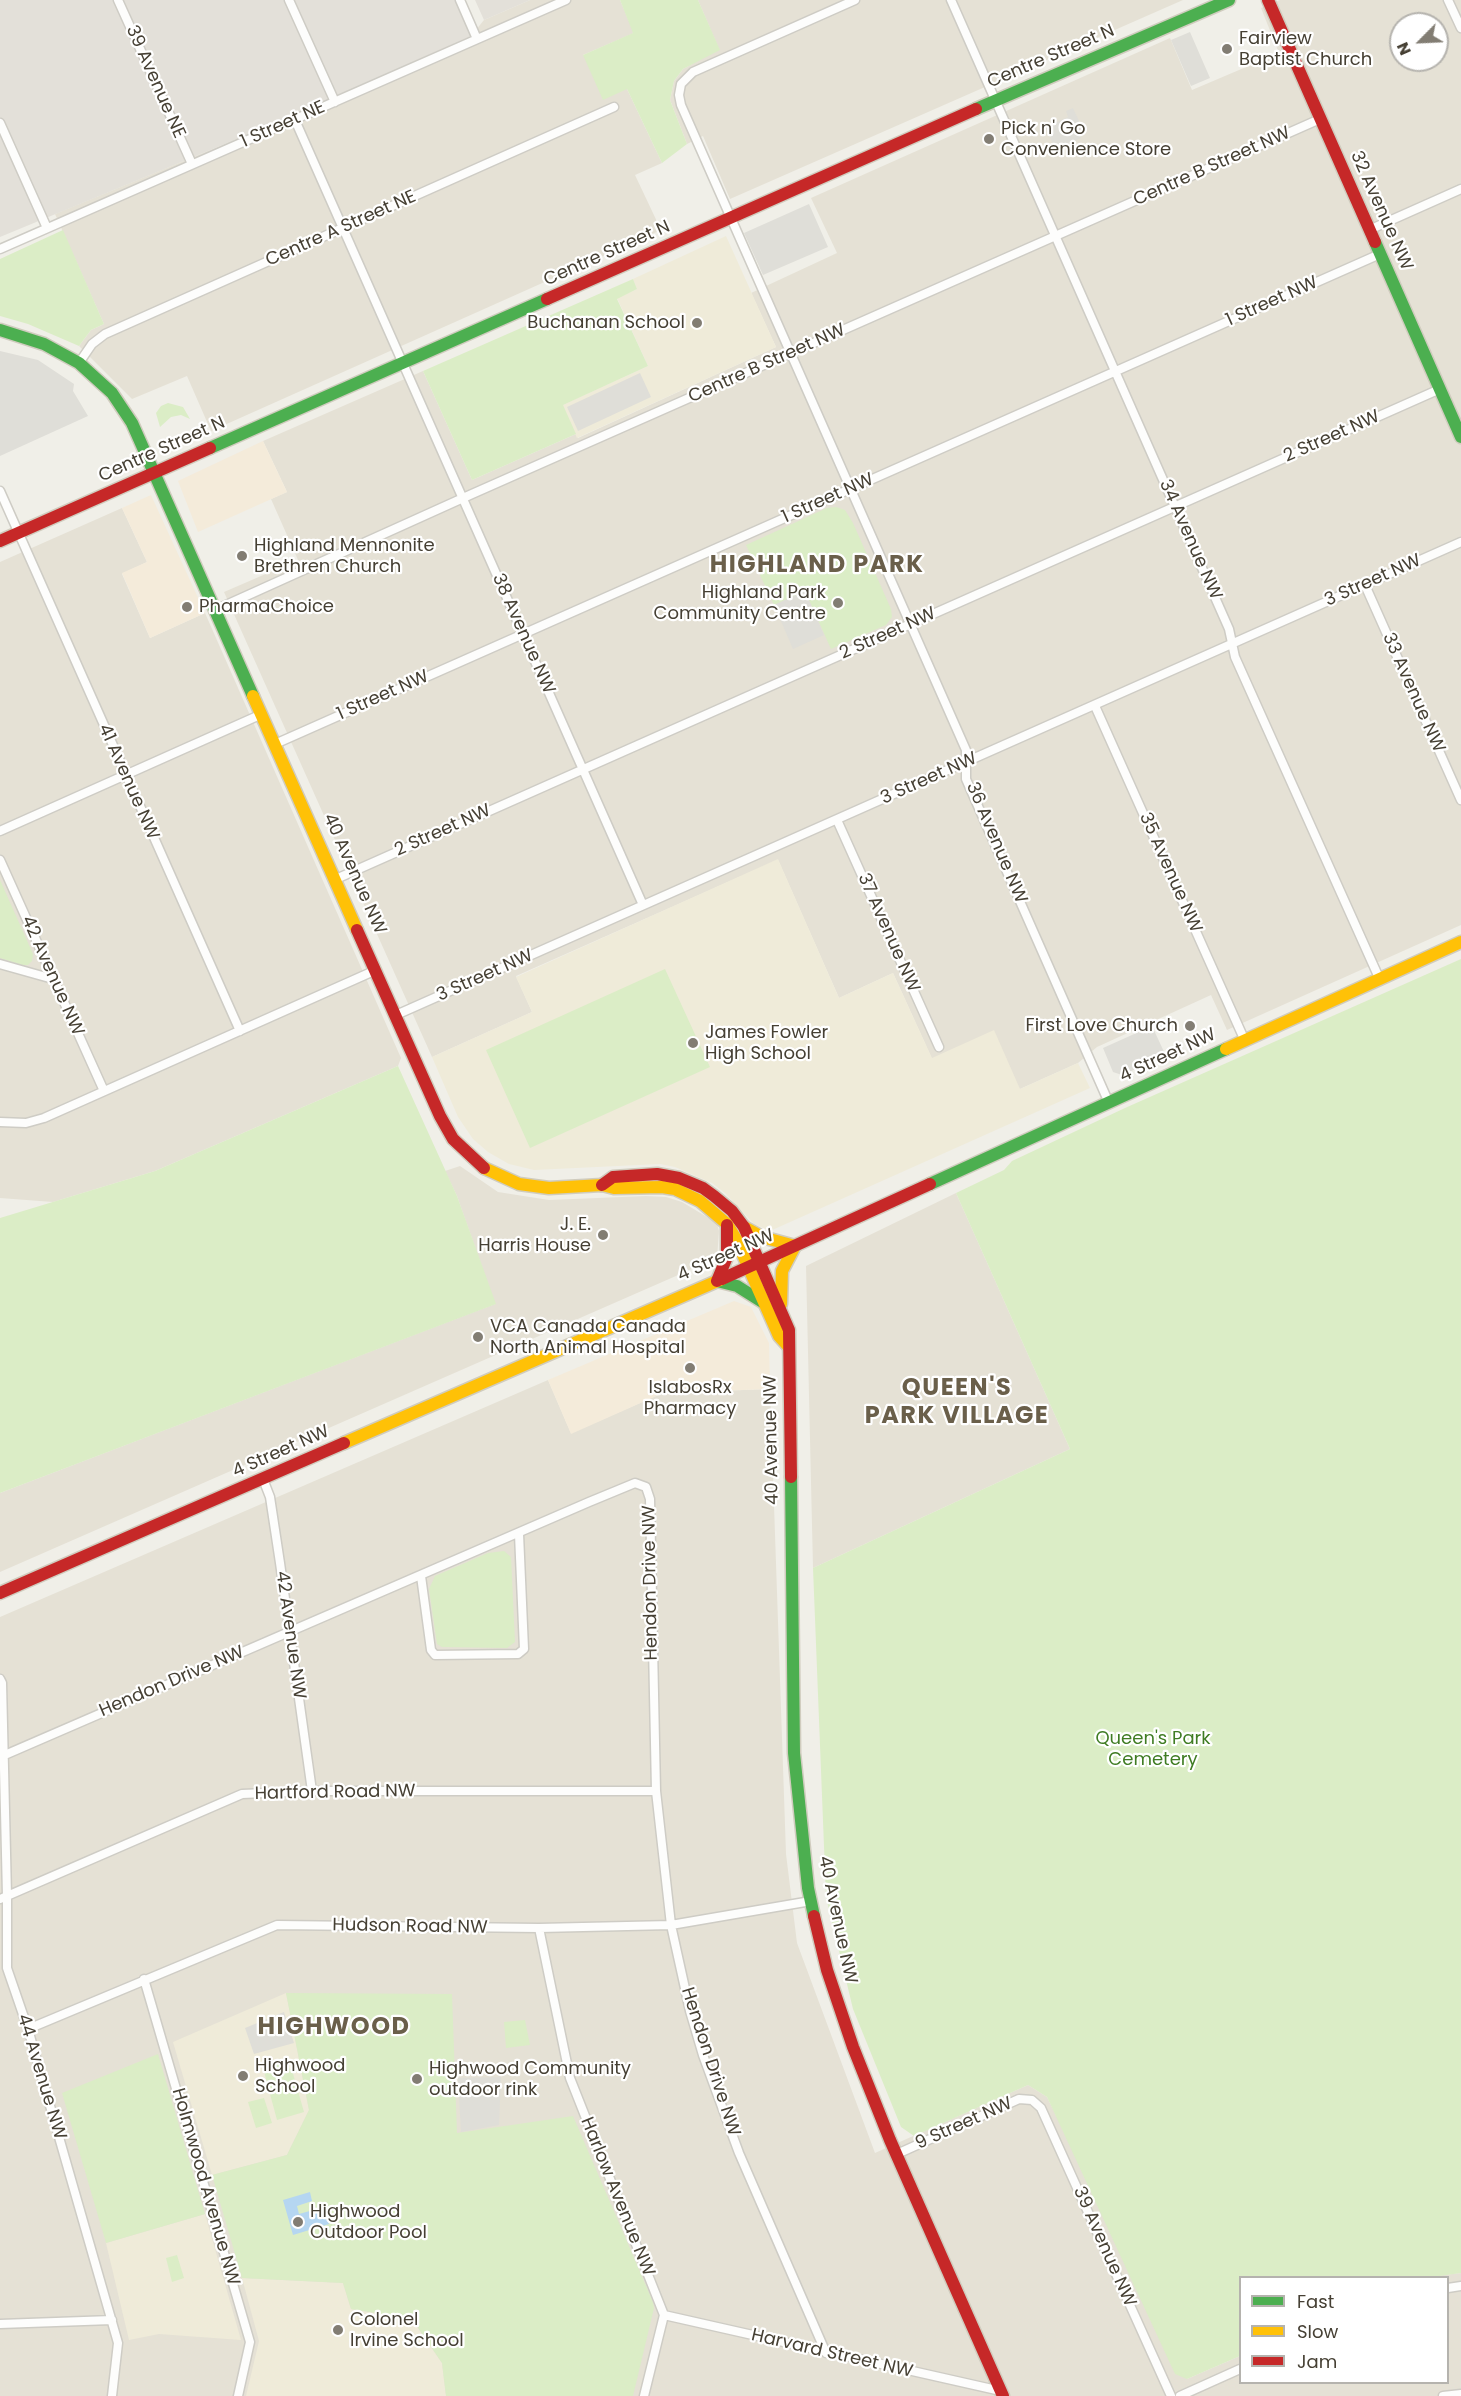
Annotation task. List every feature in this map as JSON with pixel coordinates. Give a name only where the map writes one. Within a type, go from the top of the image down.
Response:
[{"type":"street","name":"39 Avenue NE","points":[[118,0],[192,164]]},
{"type":"street","points":[[289,0],[335,102]]},
{"type":"street","points":[[460,0],[477,39]]},
{"type":"street","name":"1 Street NE","points":[[0,249],[566,0]]},
{"type":"street","name":"36 Avenue NW","points":[[855,0],[693,72],[681,84],[679,95],[681,105],[966,750],[966,779],[1110,1103]]},
{"type":"street","name":"34 Avenue NW","points":[[951,0],[1229,628],[1235,657],[1380,980]]},
{"type":"street","name":"Centre Street N","points":[[0,541],[1229,0]]},
{"type":"street","name":"32 Avenue NW","points":[[1268,0],[1461,437]]},
{"type":"street","points":[[1448,0],[1461,28]]},
{"type":"street","name":"Centre A Street NE","points":[[79,363],[92,344],[105,334],[614,107]]},
{"type":"street","name":"Centre B Street NW","points":[[215,610],[462,498],[1320,119]]},
{"type":"street","name":"38 Avenue NW","points":[[295,120],[643,905]]},
{"type":"street","points":[[0,123],[47,228]]},
{"type":"street","points":[[1369,230],[1461,189]]},
{"type":"street","name":"1 Street NW","points":[[275,744],[1380,254]]},
{"type":"street","name":"40 Avenue NW","points":[[0,330],[44,344],[79,363],[107,388],[132,423],[446,1128],[472,1159],[495,1175],[529,1186],[549,1188],[602,1185],[614,1188],[651,1186],[675,1190],[700,1201],[727,1224],[754,1264],[781,1311],[789,1330],[795,1753],[811,1901],[838,2008],[897,2154],[1002,2393]]},
{"type":"street","name":"2 Street NW","points":[[336,879],[1440,389]]},
{"type":"street","name":"41 Avenue NW","points":[[0,491],[240,1031]]},
{"type":"street","name":"3 Street NW","points":[[396,1015],[1461,542]]},
{"type":"street","name":"33 Avenue NW","points":[[1365,585],[1461,800]]},
{"type":"street","name":"35 Avenue NW","points":[[1095,706],[1245,1041]]},
{"type":"street","points":[[0,831],[262,714]]},
{"type":"street","name":"37 Avenue NW","points":[[837,820],[939,1047]]},
{"type":"street","name":"42 Avenue NW","points":[[0,860],[104,1091]]},
{"type":"street","name":"4 Street NW","points":[[0,1593],[717,1281],[1461,942]]},
{"type":"street","points":[[0,964],[53,979]]},
{"type":"street","points":[[0,1122],[26,1123],[44,1118],[376,970]]},
{"type":"street","name":"40 Avenue NW","points":[[602,1185],[613,1177],[657,1174],[679,1178],[703,1188],[714,1196],[732,1212],[744,1227],[765,1304],[779,1336],[788,1346]]},
{"type":"street","points":[[727,1224],[727,1257],[717,1281],[737,1286],[765,1304]]},
{"type":"street","points":[[744,1227],[762,1237],[795,1246],[782,1271],[781,1311]]},
{"type":"street","name":"42 Avenue NW","points":[[263,1479],[270,1497],[312,1791]]},
{"type":"street","name":"Hendon Drive NW","points":[[1,1756],[635,1483],[646,1487],[650,1499],[656,1791],[671,1925],[690,2011],[707,2066],[739,2153],[826,2353]]},
{"type":"street","points":[[422,1576],[430,1650],[435,1655],[518,1654],[524,1649],[519,1534]]},
{"type":"street","name":"44 Avenue NW","points":[[0,1679],[2,1683],[1,1756],[7,1968],[28,2029],[118,2343],[112,2396]]},
{"type":"street","name":"Hartford Road NW","points":[[4,1898],[242,1794],[312,1791],[656,1791]]},
{"type":"street","name":"Hudson Road NW","points":[[28,2029],[277,1925],[539,1928],[671,1925],[811,1901]]},
{"type":"street","name":"Harlow Avenue NW","points":[[539,1928],[570,2078],[664,2315]]},
{"type":"street","name":"Holmwood Avenue NW","points":[[144,1979],[250,2342],[238,2396]]},
{"type":"street","name":"9 Street NW","points":[[897,2154],[1019,2099],[1032,2100]]},
{"type":"street","name":"39 Avenue NW","points":[[1032,2100],[1041,2108],[1171,2396]]},
{"type":"street","points":[[644,2396],[664,2315]]},
{"type":"street","name":"Harvard Street NW","points":[[664,2315],[1002,2393]]},
{"type":"street","points":[[0,2324],[112,2320]]},
{"type":"street","points":[[1180,2396],[1239,2369]]},
{"type":"street","points":[[1443,2396],[1461,2394]]},
{"type":"shaded area","points":[[0,0],[455,0],[471,36],[290,117],[0,237]]},
{"type":"shaded area","points":[[475,0],[530,0],[484,20]]},
{"type":"shaded area","points":[[530,0],[620,0],[634,33],[583,55],[627,89],[662,163],[635,175],[661,230],[211,431],[187,376],[132,399],[79,346],[91,330],[104,324],[55,214],[290,117],[471,36],[484,20]]},
{"type":"shaded area","points":[[698,0],[1183,0],[730,199],[703,136],[687,144],[670,100],[674,81],[683,69],[719,49]]},
{"type":"shaded area","points":[[1280,0],[1461,0],[1461,925],[1227,1030],[1211,995],[1097,1047],[1078,1063],[1020,1089],[932,1059],[893,973],[839,998],[778,860],[516,976],[532,1012],[432,1057],[224,592],[298,560],[271,499],[287,492],[263,441],[423,371],[472,480],[576,434],[578,438],[776,347],[751,293],[837,253],[811,198],[1170,38],[1192,90],[1279,53],[1261,8]]},
{"type":"shaded area","points":[[1190,32],[1210,78],[1191,86],[1171,40]]},
{"type":"shaded area","points":[[1073,108],[1084,132],[1079,134],[1081,138],[1055,150],[1046,127],[1068,117],[1066,111]]},
{"type":"shaded area","points":[[809,204],[828,247],[763,275],[744,233]]},
{"type":"shaded area","name":"Buchanan School","points":[[726,236],[776,347],[577,438],[562,405],[648,366],[617,298],[637,289],[633,279]]},
{"type":"shaded area","points":[[0,351],[38,360],[74,384],[73,391],[88,416],[0,456]]},
{"type":"shaded area","points":[[640,373],[651,397],[578,431],[567,407]]},
{"type":"shaded area","points":[[263,441],[287,492],[198,532],[178,481]]},
{"type":"shaded area","points":[[151,495],[205,613],[150,638],[122,573],[147,562],[122,508]]},
{"type":"shaded area","points":[[122,508],[147,562],[122,574],[150,638],[205,613],[401,1058],[398,1066],[155,1171],[53,1202],[0,1198],[0,562]]},
{"type":"shaded area","points":[[805,591],[824,635],[793,649],[774,605]]},
{"type":"shaded area","name":"James Fowler High School","points":[[778,859],[839,998],[893,973],[932,1058],[994,1030],[1020,1089],[1078,1063],[1090,1088],[770,1231],[754,1224],[725,1193],[712,1183],[675,1167],[660,1164],[534,1170],[509,1164],[488,1152],[473,1139],[458,1117],[432,1057],[532,1012],[516,977]]},
{"type":"shaded area","points":[[1152,1026],[1166,1056],[1122,1075],[1113,1072],[1103,1048]]},
{"type":"shaded area","points":[[460,1166],[498,1192],[549,1200],[646,1196],[666,1197],[682,1202],[717,1223],[719,1231],[717,1258],[0,1572],[0,1493],[495,1304],[457,1196],[445,1171]]},
{"type":"shaded area","name":"QUEEN'S PARK VILLAGE","points":[[956,1193],[1070,1449],[813,1568],[806,1266]]},
{"type":"shaded area","points":[[734,1301],[751,1307],[769,1343],[770,1389],[663,1393],[571,1434],[548,1380]]},
{"type":"shaded area","points":[[548,1380],[571,1433],[663,1393],[770,1389],[786,1854],[797,1943],[875,2153],[1028,2085],[1047,2097],[1187,2379],[1239,2356],[1239,2384],[1449,2384],[1449,2276],[1434,2276],[1461,2273],[1461,2396],[0,2396],[0,1617]]},
{"type":"shaded area","name":"Highwood School","points":[[286,1993],[309,2110],[287,2155],[212,2175],[173,2042]]},
{"type":"shaded area","points":[[284,2012],[294,2043],[254,2054],[245,2028]]},
{"type":"shaded area","points":[[501,2077],[499,2125],[461,2132],[458,2078]]},
{"type":"shaded area","points":[[205,2214],[241,2340],[159,2334],[129,2340],[106,2243]]},
{"type":"shaded area","name":"Colonel Irvine School","points":[[242,2278],[343,2283],[351,2309],[412,2319],[442,2363],[446,2396],[246,2396],[259,2341]]},
{"type":"green space","points":[[620,0],[698,0],[720,50],[683,69],[674,81],[670,100],[687,144],[662,163],[627,89],[603,100],[583,55],[633,33]]},
{"type":"green space","points":[[63,230],[104,324],[91,330],[79,346],[28,324],[0,316],[0,259]]},
{"type":"green space","points":[[633,279],[637,289],[617,299],[648,366],[563,405],[576,434],[472,480],[423,371]]},
{"type":"green space","points":[[168,403],[183,407],[190,419],[181,415],[171,417],[160,427],[156,413],[161,406]]},
{"type":"green space","points":[[836,507],[845,510],[853,523],[891,609],[892,617],[886,625],[831,649],[805,591],[774,605],[746,545],[827,508]]},
{"type":"green space","points":[[0,880],[33,954],[32,961],[28,965],[0,958]]},
{"type":"green space","name":"Queen's Park Cemetery","points":[[1461,959],[1461,2273],[1439,2276],[1239,2276],[1239,2356],[1187,2379],[1175,2374],[1047,2097],[1028,2085],[914,2136],[901,2127],[853,2009],[826,1897],[813,1568],[1070,1449],[956,1193],[1004,1170],[1012,1161],[1125,1108]]},
{"type":"green space","points":[[665,969],[710,1067],[530,1148],[486,1050]]},
{"type":"green space","points":[[398,1066],[457,1196],[496,1304],[0,1493],[0,1218],[155,1171]]},
{"type":"green space","points":[[504,1551],[511,1557],[515,1642],[507,1648],[442,1647],[437,1644],[429,1589],[435,1576],[488,1553]]},
{"type":"green space","points":[[286,1993],[452,1994],[457,2133],[573,2116],[653,2302],[654,2308],[633,2396],[446,2396],[442,2363],[412,2319],[351,2309],[343,2283],[242,2278],[212,2175],[287,2155],[309,2110]]},
{"type":"green space","points":[[525,2020],[530,2045],[506,2048],[504,2022]]},
{"type":"green space","points":[[158,2054],[205,2214],[106,2243],[62,2093]]},
{"type":"green space","points":[[277,2060],[292,2070],[304,2112],[277,2120],[262,2064]]},
{"type":"green space","points":[[264,2098],[272,2123],[256,2128],[248,2102]]},
{"type":"green space","points":[[177,2255],[184,2278],[172,2282],[166,2258]]},
{"type":"water","points":[[310,2192],[312,2201],[297,2206],[299,2214],[324,2207],[329,2224],[293,2235],[283,2200]]},
{"type":"traffic: fast","points":[[976,109],[1229,0]]},
{"type":"traffic: fast","points":[[1375,242],[1461,437]]},
{"type":"traffic: fast","points":[[210,448],[547,299]]},
{"type":"traffic: fast","points":[[0,330],[44,344],[79,363],[112,393],[132,423],[253,696]]},
{"type":"traffic: fast","points":[[930,1184],[1226,1049]]},
{"type":"traffic: fast","points":[[717,1281],[737,1286],[764,1303]]},
{"type":"traffic: fast","points":[[791,1477],[794,1753],[808,1888],[814,1916]]},
{"type":"traffic: slow","points":[[253,696],[357,930]]},
{"type":"traffic: slow","points":[[1226,1049],[1461,942]]},
{"type":"traffic: slow","points":[[484,1168],[519,1184],[549,1188],[602,1185],[614,1188],[662,1187],[675,1189],[700,1201],[727,1224],[736,1239],[779,1336],[788,1346]]},
{"type":"traffic: slow","points":[[744,1227],[762,1237],[795,1246]]},
{"type":"traffic: slow","points":[[781,1304],[782,1271],[795,1246]]},
{"type":"traffic: slow","points":[[344,1443],[722,1279]]},
{"type":"traffic: jam","points":[[1268,0],[1375,242]]},
{"type":"traffic: jam","points":[[547,299],[976,109]]},
{"type":"traffic: jam","points":[[0,541],[210,448]]},
{"type":"traffic: jam","points":[[357,930],[440,1116],[453,1139],[484,1168]]},
{"type":"traffic: jam","points":[[602,1185],[613,1177],[657,1174],[679,1178],[703,1188],[714,1196],[732,1211],[744,1227],[789,1330],[791,1477]]},
{"type":"traffic: jam","points":[[722,1279],[930,1184]]},
{"type":"traffic: jam","points":[[717,1281],[727,1257],[727,1225]]},
{"type":"traffic: jam","points":[[0,1593],[344,1443]]},
{"type":"traffic: jam","points":[[814,1916],[827,1970],[853,2047],[890,2140],[1003,2396]]},
{"type":"place","name":"Fairview Baptist Church","points":[[1227,49]]},
{"type":"place","name":"Pick n' Go Convenience Store","points":[[989,139]]},
{"type":"place","name":"Buchanan School","points":[[697,323]]},
{"type":"place","name":"Highland Mennonite Brethren Church","points":[[242,556]]},
{"type":"place","name":"Highland Park Community Centre","points":[[838,603]]},
{"type":"place","name":"PharmaChoice","points":[[187,607]]},
{"type":"place","name":"First Love Church","points":[[1190,1026]]},
{"type":"place","name":"James Fowler High School","points":[[693,1043]]},
{"type":"place","name":"J. E. Harris House","points":[[603,1235]]},
{"type":"place","name":"VCA Canada Canada North Animal Hospital","points":[[478,1337]]},
{"type":"place","name":"IslabosRx Pharmacy","points":[[690,1368]]},
{"type":"place","name":"Highwood School","points":[[243,2076]]},
{"type":"place","name":"Highwood Community outdoor rink","points":[[417,2079]]},
{"type":"place","name":"Highwood Outdoor Pool","points":[[298,2222]]},
{"type":"place","name":"Colonel Irvine School","points":[[338,2330]]},
{"type":"district","name":"HIGHLAND PARK","points":[[817,566]]},
{"type":"district","name":"QUEEN'S PARK VILLAGE","points":[[957,1403]]},
{"type":"district","name":"HIGHWOOD","points":[[334,2028]]}]
